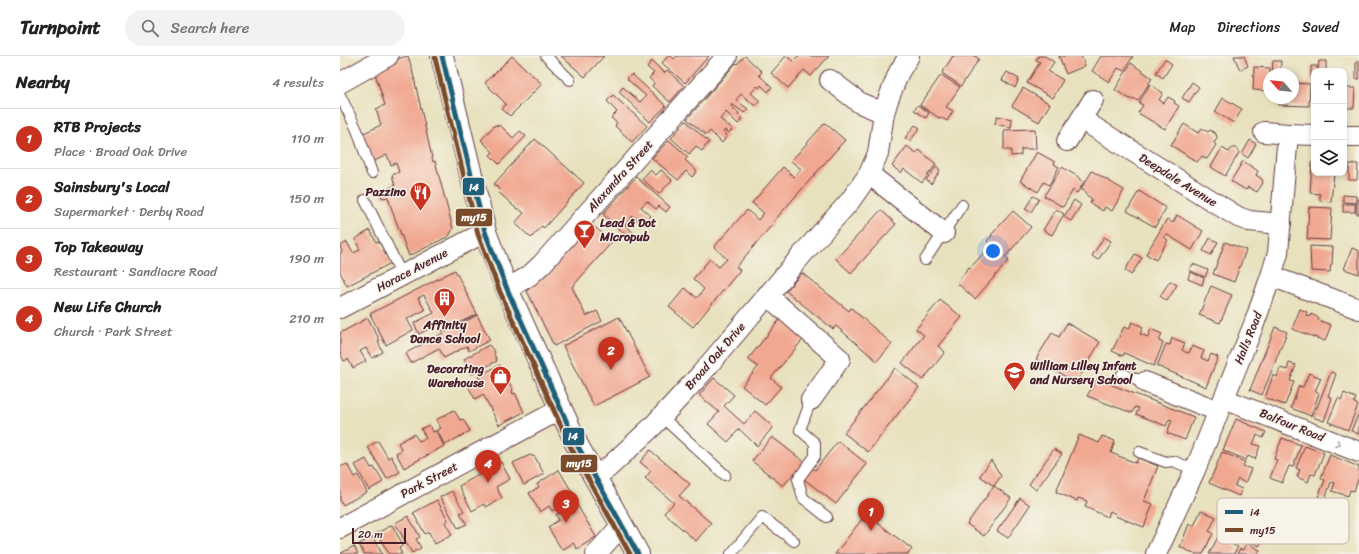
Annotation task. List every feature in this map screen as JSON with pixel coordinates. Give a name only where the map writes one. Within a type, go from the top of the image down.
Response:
[{"type":"main road","points":[[442,56],[485,232],[508,289],[578,445],[638,554]]},
{"type":"street","points":[[340,83],[388,56]]},
{"type":"street","name":"Alexandra Street","points":[[508,289],[529,276],[542,264],[727,56]]},
{"type":"street","name":"Broad Oak Drive","points":[[596,477],[628,450],[662,417],[850,201],[869,174],[878,153],[884,113],[899,72],[909,56]]},
{"type":"street","points":[[830,80],[860,103],[884,113]]},
{"type":"street","points":[[1067,141],[1092,100]]},
{"type":"street","name":"Deepdale Avenue","points":[[1081,119],[1238,217],[1249,221],[1281,224]]},
{"type":"street","points":[[1264,132],[1311,135]]},
{"type":"street","name":"Halls Road","points":[[1158,554],[1195,470],[1271,276],[1278,253],[1288,134]]},
{"type":"street","points":[[1347,136],[1359,136]]},
{"type":"street","points":[[869,174],[944,233]]},
{"type":"street","name":"Horace Avenue","points":[[340,308],[485,232]]},
{"type":"street","points":[[1271,276],[1359,310]]},
{"type":"street","points":[[767,295],[840,360],[811,400]]},
{"type":"street","name":"Balfour Road","points":[[1145,382],[1221,405],[1359,452]]},
{"type":"street","name":"Park Street","points":[[340,528],[561,409]]},
{"type":"street","points":[[596,554],[622,525]]},
{"type":"lane","points":[[546,56],[570,80]]},
{"type":"lane","points":[[340,94],[357,130],[372,173]]},
{"type":"lane","points":[[365,200],[402,275]]},
{"type":"lane","points":[[925,260],[962,205]]},
{"type":"lane","points":[[1122,374],[1145,382]]},
{"type":"lane","points":[[811,400],[800,430],[815,443],[814,456],[798,479],[803,498],[827,517]]},
{"type":"lane","points":[[662,417],[725,475]]},
{"type":"lane","points":[[1139,452],[1166,462],[1173,460],[1195,470]]},
{"type":"lane","points":[[731,554],[762,517],[794,541]]},
{"type":"building","points":[[408,56],[433,162],[435,161],[453,229],[449,236],[409,256],[388,197],[382,198],[380,191],[395,186],[392,175],[399,172],[396,163],[391,165],[387,155],[372,162],[362,134],[381,125],[376,109],[385,105],[373,67]]},
{"type":"building","points":[[512,56],[542,84],[510,116],[502,109],[506,104],[485,83]]},
{"type":"building","points":[[561,56],[604,56],[585,77]]},
{"type":"building","points":[[668,56],[671,56],[674,59],[677,56],[709,56],[685,83],[662,63]]},
{"type":"building","points":[[745,56],[762,72],[759,75],[772,87],[768,92],[761,85],[759,88],[757,86],[751,93],[760,101],[755,106],[741,94],[736,100],[748,109],[744,113],[732,104],[731,106],[739,113],[738,115],[742,119],[738,124],[726,112],[720,119],[733,129],[729,133],[725,130],[723,132],[727,136],[722,143],[710,131],[706,135],[687,119],[736,63],[737,64]]},
{"type":"building","points":[[786,56],[793,61],[798,56],[829,56],[811,76],[804,70],[788,88],[771,73]]},
{"type":"building","points":[[953,56],[975,56],[979,59],[961,86],[942,73]]},
{"type":"building","points":[[1038,56],[1045,56],[1054,62],[1048,71],[1063,80],[1053,98],[1027,83],[1040,62],[1036,60]]},
{"type":"building","points":[[1059,56],[1081,56],[1085,66],[1066,74]]},
{"type":"building","points":[[1101,56],[1133,56],[1124,71],[1118,68],[1109,82],[1092,71]]},
{"type":"building","points":[[1234,56],[1244,56],[1248,66],[1240,70]]},
{"type":"building","points":[[1165,59],[1172,64],[1163,78],[1156,73]]},
{"type":"building","points":[[652,61],[664,73],[667,70],[684,86],[670,102],[652,86],[654,83],[649,78],[654,73],[647,67]]},
{"type":"building","points":[[1273,61],[1281,61],[1280,68],[1272,68]]},
{"type":"building","points":[[1319,61],[1326,61],[1326,68],[1318,68]]},
{"type":"building","points":[[1356,62],[1359,62],[1359,79],[1356,79]]},
{"type":"building","points":[[1131,63],[1152,78],[1138,101],[1133,98],[1132,100],[1115,90]]},
{"type":"building","points":[[1311,66],[1317,66],[1317,68],[1311,68]]},
{"type":"building","points":[[1254,67],[1270,68],[1263,68],[1263,91],[1253,90]]},
{"type":"building","points":[[1007,72],[1019,79],[1015,88],[1002,80]]},
{"type":"building","points":[[632,74],[666,106],[650,122],[619,92],[623,87],[640,102],[646,96],[627,79]]},
{"type":"building","points":[[941,75],[960,87],[946,107],[953,111],[947,121],[940,117],[939,118],[920,105]]},
{"type":"building","points":[[1192,82],[1199,87],[1189,102],[1182,98]]},
{"type":"building","points":[[1299,83],[1310,84],[1309,106],[1278,105],[1299,104]]},
{"type":"building","points":[[1150,84],[1163,93],[1159,100],[1164,103],[1168,97],[1175,101],[1174,103],[1179,106],[1165,129],[1138,113],[1143,105],[1139,103]]},
{"type":"building","points":[[1023,88],[1050,104],[1039,122],[1012,106]]},
{"type":"building","points":[[1347,88],[1355,88],[1354,108],[1347,108]]},
{"type":"building","points":[[613,95],[647,126],[632,142],[615,126],[617,123],[611,118],[617,112],[607,101]]},
{"type":"building","points":[[1223,98],[1242,109],[1234,123],[1215,112]]},
{"type":"building","points":[[918,105],[929,113],[926,118],[914,110]]},
{"type":"building","points":[[997,116],[1012,119],[1011,127],[995,124]]},
{"type":"building","points":[[686,121],[709,142],[702,151],[696,146],[689,154],[671,138]]},
{"type":"building","points":[[825,123],[845,140],[773,222],[774,223],[736,267],[740,270],[693,327],[669,307],[685,288],[697,298],[704,289],[693,279],[710,259],[719,267],[727,259],[714,247],[747,210],[758,220],[764,213],[752,203],[783,167],[794,177],[801,169],[791,161]]},
{"type":"building","points":[[1184,124],[1198,133],[1202,128],[1208,132],[1210,130],[1216,134],[1217,138],[1214,143],[1216,145],[1207,159],[1202,156],[1197,162],[1171,145]]},
{"type":"building","points":[[495,125],[501,126],[513,138],[520,131],[526,136],[499,164],[490,155],[493,152],[481,140]]},
{"type":"building","points":[[915,125],[920,128],[910,141],[905,138]]},
{"type":"building","points":[[1035,129],[1036,149],[1021,149],[1021,155],[1011,156],[1011,150],[1004,150],[1004,130]]},
{"type":"building","points":[[535,139],[584,183],[544,228],[542,226],[531,238],[515,223],[524,213],[518,208],[517,209],[498,192],[500,190],[494,184]]},
{"type":"building","points":[[669,140],[688,157],[685,160],[697,171],[692,177],[686,171],[678,180],[652,158]]},
{"type":"building","points":[[1250,140],[1256,144],[1248,158],[1242,154]]},
{"type":"building","points":[[907,146],[916,153],[919,150],[936,164],[922,183],[904,169],[901,173],[892,166]]},
{"type":"building","points":[[1222,148],[1229,152],[1232,148],[1236,148],[1239,153],[1225,176],[1211,167]]},
{"type":"building","points":[[1037,152],[1055,162],[1054,164],[1059,167],[1049,185],[1044,182],[1038,192],[1020,181]]},
{"type":"building","points":[[1243,161],[1258,171],[1256,175],[1262,179],[1263,183],[1257,192],[1248,187],[1246,190],[1231,181]]},
{"type":"building","points":[[1349,164],[1358,164],[1357,180],[1349,180]]},
{"type":"building","points":[[936,167],[940,171],[931,184],[926,180]]},
{"type":"building","points":[[1062,167],[1084,182],[1077,193],[1073,190],[1063,207],[1044,196]]},
{"type":"building","points":[[650,170],[656,175],[661,170],[672,180],[659,194],[642,179]]},
{"type":"building","points":[[1092,171],[1124,190],[1112,211],[1105,207],[1103,211],[1090,203],[1092,199],[1081,189]]},
{"type":"building","points":[[1311,176],[1334,176],[1331,202],[1320,201],[1320,194],[1310,193]]},
{"type":"building","points":[[636,177],[670,207],[666,212],[659,206],[656,209],[647,201],[641,207],[651,216],[643,225],[633,216],[625,225],[637,236],[632,241],[603,214]]},
{"type":"building","points":[[1139,191],[1166,208],[1155,227],[1127,211]]},
{"type":"building","points":[[1343,195],[1356,196],[1356,203],[1343,202]]},
{"type":"building","points":[[1033,196],[1039,199],[1031,212],[1025,209]]},
{"type":"building","points":[[1357,199],[1359,199],[1359,214],[1356,214]]},
{"type":"building","points":[[1074,200],[1081,205],[1071,221],[1064,217]]},
{"type":"building","points":[[1343,204],[1355,204],[1355,212],[1343,212]]},
{"type":"building","points":[[1309,207],[1332,208],[1330,240],[1307,239]]},
{"type":"building","points":[[1056,209],[1064,214],[1052,235],[1043,230]]},
{"type":"building","points":[[881,210],[896,224],[851,273],[836,259]]},
{"type":"building","points":[[1013,211],[1031,227],[1005,257],[1009,260],[975,299],[957,283],[969,267],[970,268],[991,245],[987,241]]},
{"type":"building","points":[[1177,215],[1203,231],[1192,250],[1166,234],[1164,237],[1168,240],[1156,260],[1146,254],[1167,219],[1173,223]]},
{"type":"building","points":[[588,221],[612,242],[572,287],[586,316],[597,311],[602,321],[554,346],[527,291]]},
{"type":"building","points":[[370,230],[376,242],[379,241],[391,263],[347,286],[340,272],[340,254],[342,252],[340,246],[347,242],[353,253],[360,250],[355,239]]},
{"type":"building","points":[[1104,237],[1111,241],[1098,260],[1092,256]]},
{"type":"building","points":[[1210,238],[1218,242],[1211,255],[1203,251]]},
{"type":"building","points":[[1225,242],[1246,250],[1234,282],[1213,274]]},
{"type":"building","points":[[1310,246],[1333,247],[1330,272],[1311,271]]},
{"type":"building","points":[[1352,248],[1359,251],[1359,274],[1344,269]]},
{"type":"building","points":[[1135,254],[1142,258],[1131,275],[1125,270]]},
{"type":"building","points":[[1193,264],[1208,270],[1205,277],[1189,270]]},
{"type":"building","points":[[455,270],[477,314],[442,331],[438,324],[419,334],[414,323],[434,313],[424,295],[418,298],[425,310],[407,319],[413,330],[386,345],[370,314]]},
{"type":"building","points":[[1190,272],[1204,278],[1202,285],[1188,279]]},
{"type":"building","points":[[802,273],[849,311],[851,308],[892,344],[877,361],[836,326],[833,329],[786,291]]},
{"type":"building","points":[[1170,281],[1177,285],[1167,301],[1160,296]]},
{"type":"building","points":[[1211,286],[1232,295],[1220,323],[1199,315]]},
{"type":"building","points":[[940,300],[962,317],[938,346],[945,352],[923,380],[902,363],[924,335],[916,329]]},
{"type":"building","points":[[1300,309],[1307,312],[1306,316],[1310,317],[1311,314],[1319,318],[1318,320],[1331,325],[1325,341],[1292,329]]},
{"type":"building","points":[[477,315],[490,340],[469,351],[467,346],[444,358],[439,348],[411,363],[406,353]]},
{"type":"building","points":[[619,317],[650,377],[594,406],[563,346]]},
{"type":"building","points":[[368,318],[380,341],[378,342],[383,352],[372,358],[366,348],[360,351],[366,361],[353,368],[348,359],[344,361],[340,353],[340,333]]},
{"type":"building","points":[[781,318],[805,337],[771,378],[781,387],[765,405],[742,386],[758,367],[748,359]]},
{"type":"building","points":[[1132,322],[1143,327],[1140,334],[1148,337],[1151,329],[1162,334],[1159,341],[1163,343],[1154,366],[1124,353],[1123,356],[1112,351],[1124,327],[1129,329]]},
{"type":"building","points":[[1067,323],[1100,342],[1076,383],[1036,359],[1052,333],[1059,337]]},
{"type":"building","points":[[1275,327],[1287,332],[1262,395],[1250,390]]},
{"type":"building","points":[[1172,338],[1185,343],[1182,350],[1185,352],[1189,353],[1192,346],[1204,351],[1201,358],[1208,361],[1211,354],[1218,357],[1206,387],[1157,366],[1166,344],[1170,345]]},
{"type":"building","points":[[489,345],[495,352],[494,354],[497,361],[472,374],[464,359]]},
{"type":"building","points":[[1289,363],[1296,365],[1290,381],[1294,382],[1285,405],[1265,398],[1273,375],[1277,377],[1280,368],[1287,370]]},
{"type":"building","name":"Decorating Warehouse","points":[[500,365],[513,390],[513,394],[515,393],[524,412],[499,425],[483,394],[475,399],[468,386],[480,380],[478,376]]},
{"type":"building","points":[[895,368],[919,387],[868,452],[844,433]]},
{"type":"building","points":[[1331,372],[1336,374],[1328,396],[1332,398],[1324,421],[1313,417]]},
{"type":"building","points":[[1309,373],[1321,378],[1315,391],[1319,393],[1311,416],[1291,408],[1299,386],[1303,387]]},
{"type":"building","points":[[714,378],[734,395],[724,406],[744,424],[755,411],[773,427],[757,446],[739,429],[728,442],[708,424],[719,412],[699,395]]},
{"type":"building","points":[[1097,379],[1194,417],[1185,440],[1167,433],[1172,420],[1169,419],[1166,426],[1136,414],[1139,408],[1135,407],[1132,413],[1087,396]]},
{"type":"building","points":[[1344,393],[1356,398],[1354,403],[1358,405],[1348,430],[1328,422],[1338,398],[1341,400]]},
{"type":"building","points":[[454,410],[460,420],[463,419],[470,431],[445,445],[437,430],[441,428],[436,420]]},
{"type":"building","points":[[1359,413],[1359,434],[1351,431]]},
{"type":"building","points":[[1236,419],[1266,432],[1263,438],[1257,435],[1253,444],[1260,446],[1255,459],[1248,456],[1246,460],[1223,450]]},
{"type":"building","points":[[429,425],[433,432],[436,431],[444,446],[404,468],[396,453],[402,450],[398,443],[414,434],[419,441],[426,438],[421,429]]},
{"type":"building","points":[[1079,435],[1099,443],[1102,436],[1115,441],[1111,453],[1136,463],[1138,458],[1158,466],[1144,501],[1153,504],[1144,527],[1115,516],[1116,514],[1110,511],[1108,517],[1085,507],[1087,501],[1078,498],[1077,501],[1056,492]]},
{"type":"building","points":[[772,437],[815,470],[838,441],[867,464],[836,504],[795,472],[783,486],[752,461]]},
{"type":"building","points":[[1282,438],[1301,445],[1293,467],[1289,466],[1282,483],[1270,478],[1277,460],[1274,459]]},
{"type":"building","points":[[378,441],[388,458],[391,456],[400,472],[387,479],[368,447]]},
{"type":"building","points":[[1305,446],[1324,453],[1315,475],[1311,474],[1308,482],[1297,477],[1300,470],[1296,468]]},
{"type":"building","points":[[1054,449],[1062,454],[1036,490],[1029,484]]},
{"type":"building","points":[[650,450],[690,484],[679,496],[711,523],[696,541],[664,513],[674,503],[645,478],[651,471],[640,462]]},
{"type":"building","points":[[1222,452],[1245,462],[1243,466],[1251,469],[1245,483],[1238,479],[1236,483],[1235,486],[1242,489],[1239,496],[1209,483]]},
{"type":"building","points":[[530,455],[535,457],[544,474],[524,485],[513,463]]},
{"type":"building","points":[[1330,455],[1359,467],[1359,477],[1354,491],[1350,490],[1348,496],[1332,491],[1335,483],[1331,482],[1325,498],[1318,497],[1325,480],[1321,478]]},
{"type":"building","points":[[366,459],[371,468],[374,467],[383,482],[369,490],[355,465]]},
{"type":"building","points":[[991,460],[1001,476],[994,486],[980,476]]},
{"type":"building","points":[[501,462],[510,479],[496,487],[502,498],[486,507],[484,504],[472,511],[459,486]]},
{"type":"building","points":[[347,464],[354,477],[358,475],[367,492],[343,505],[340,500],[340,467]]},
{"type":"building","points":[[559,470],[575,497],[552,511],[549,506],[540,512],[529,493],[539,487],[537,484]]},
{"type":"building","points":[[994,486],[1011,498],[984,536],[967,524]]},
{"type":"building","points":[[452,491],[464,511],[460,513],[467,524],[458,528],[440,497]]},
{"type":"building","points":[[1020,498],[1030,505],[1008,538],[997,531]]},
{"type":"building","points":[[437,500],[448,520],[445,522],[452,535],[435,544],[429,532],[425,534],[413,513]]},
{"type":"building","points":[[576,503],[596,537],[577,549],[573,543],[562,550],[548,527],[559,520],[556,515]]},
{"type":"building","points":[[1201,510],[1216,517],[1209,531],[1213,533],[1203,554],[1195,554],[1180,547],[1189,524],[1194,526]]},
{"type":"building","points":[[866,514],[912,549],[908,554],[835,554]]},
{"type":"building","points":[[408,516],[420,537],[416,539],[421,548],[412,553],[395,523]]},
{"type":"building","points":[[392,525],[403,545],[399,548],[402,554],[389,554],[377,533]]},
{"type":"building","points":[[373,537],[382,554],[364,554],[359,544]]},
{"type":"building","points":[[1217,539],[1217,544],[1234,544],[1238,547],[1234,554],[1209,554]]},
{"type":"building","points":[[1246,544],[1249,544],[1260,550],[1258,554],[1237,554],[1240,549],[1243,550]]},
{"type":"building","points":[[354,546],[358,554],[340,554]]},
{"type":"transit line","name":"i4","points":[[442,56],[485,232],[507,289],[577,445],[638,554]]},
{"type":"transit line","name":"my15","points":[[435,58],[478,234],[500,292],[571,448],[630,554]]},
{"type":"place","name":"Pazzino","points":[[421,212]]},
{"type":"place","name":"Lead & Dot Micropub","points":[[584,250]]},
{"type":"place","name":"Affinity Dance School","points":[[445,318]]},
{"type":"place","name":"Sainsbury's Local","points":[[611,370]]},
{"type":"place","name":"William Lilley Infant and Nursery School","points":[[1015,392]]},
{"type":"place","name":"Decorating Warehouse","points":[[500,396]]},
{"type":"place","name":"New Life Church","points":[[488,483]]},
{"type":"place","name":"Top Takeaway","points":[[566,523]]},
{"type":"place","name":"RTB Projects","points":[[871,531]]}]
